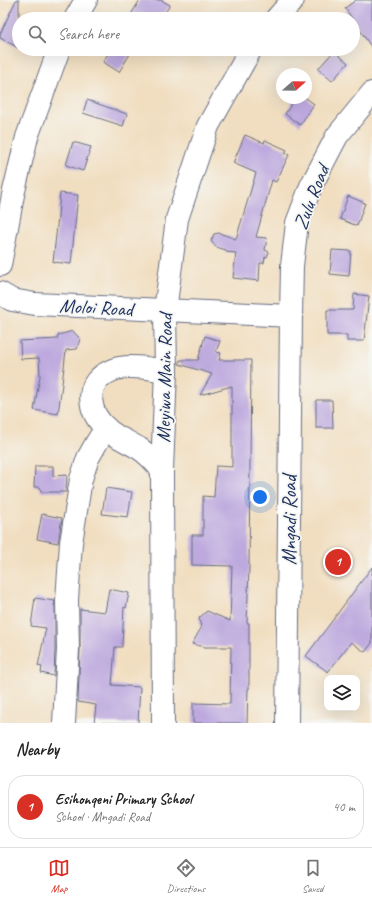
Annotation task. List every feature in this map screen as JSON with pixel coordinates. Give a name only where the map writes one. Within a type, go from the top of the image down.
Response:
[{"type":"street","points":[[79,12],[86,0]]},
{"type":"street","points":[[282,12],[292,0]]},
{"type":"street","points":[[0,265],[13,196],[27,137],[56,56]]},
{"type":"street","name":"Meyiwa Main Road","points":[[163,723],[162,470],[166,371],[165,310],[177,219],[208,126],[247,56]]},
{"type":"street","name":"Zulu Road","points":[[291,316],[292,266],[297,223],[306,198],[337,136],[372,93]]},
{"type":"street","name":"Moloi Road","points":[[0,293],[12,300],[35,304],[291,316]]},
{"type":"street","name":"Mngadi Road","points":[[287,723],[291,316]]},
{"type":"street","points":[[162,470],[151,457],[106,428],[97,417],[91,403],[92,389],[99,378],[110,371],[120,368],[136,367],[166,371]]},
{"type":"street","points":[[64,723],[68,649],[67,600],[71,543],[81,479],[88,458],[106,428]]},
{"type":"building","points":[[16,0],[19,0],[19,12],[12,12],[12,44],[0,38],[0,34]]},
{"type":"building","points":[[140,0],[161,0],[170,5],[166,12],[132,12]]},
{"type":"building","points":[[356,0],[372,0],[372,48],[360,30],[360,12],[348,12],[345,8]]},
{"type":"building","points":[[107,56],[129,56],[119,72],[103,62]]},
{"type":"building","points":[[330,56],[340,56],[348,63],[332,81],[318,69]]},
{"type":"building","points":[[87,100],[127,114],[123,126],[83,113]]},
{"type":"building","points":[[312,102],[314,104],[300,125],[285,114],[291,104],[312,104]]},
{"type":"building","points":[[245,135],[264,143],[265,140],[287,150],[285,153],[289,155],[276,182],[272,180],[256,237],[267,238],[265,250],[269,252],[267,257],[265,257],[264,263],[260,263],[259,281],[233,278],[236,253],[226,252],[226,250],[216,247],[211,241],[214,234],[219,233],[236,239],[256,173],[233,163]]},
{"type":"building","points":[[73,142],[91,147],[83,171],[66,165]]},
{"type":"building","points":[[60,193],[78,195],[71,264],[53,262]]},
{"type":"building","points":[[348,196],[365,203],[357,226],[340,219]]},
{"type":"building","points":[[332,250],[351,251],[349,276],[330,274]]},
{"type":"building","points":[[354,294],[369,296],[364,341],[347,341],[347,335],[327,335],[327,310],[353,310]]},
{"type":"building","points":[[73,331],[80,339],[77,349],[66,350],[58,414],[34,410],[40,376],[39,358],[21,359],[20,341],[57,339],[58,335]]},
{"type":"building","points":[[205,336],[220,341],[216,352],[221,353],[219,360],[251,360],[247,623],[249,623],[249,689],[247,723],[193,723],[193,703],[230,704],[231,647],[205,647],[192,644],[201,628],[199,618],[207,611],[230,621],[232,566],[192,565],[192,535],[203,535],[203,496],[214,497],[216,466],[232,467],[232,386],[200,395],[212,374],[179,364],[180,360],[198,360]]},
{"type":"building","points":[[316,400],[332,400],[333,428],[316,428]]},
{"type":"building","points":[[35,466],[53,466],[53,476],[67,475],[66,492],[41,492],[40,487],[34,487]]},
{"type":"building","points":[[106,488],[132,492],[128,517],[102,514]]},
{"type":"building","points":[[42,514],[62,518],[58,543],[37,539]]},
{"type":"building","points":[[372,567],[372,643],[365,652],[351,642],[328,672],[306,656]]},
{"type":"building","points":[[109,589],[129,593],[126,608],[124,607],[122,647],[115,647],[112,685],[140,687],[138,723],[94,723],[96,705],[78,702],[80,609],[105,612]]},
{"type":"building","points":[[35,598],[55,601],[54,676],[41,673],[42,667],[38,666],[46,628],[31,626]]},
{"type":"place","name":"Esihonqeni Primary School","points":[[338,562]]}]
